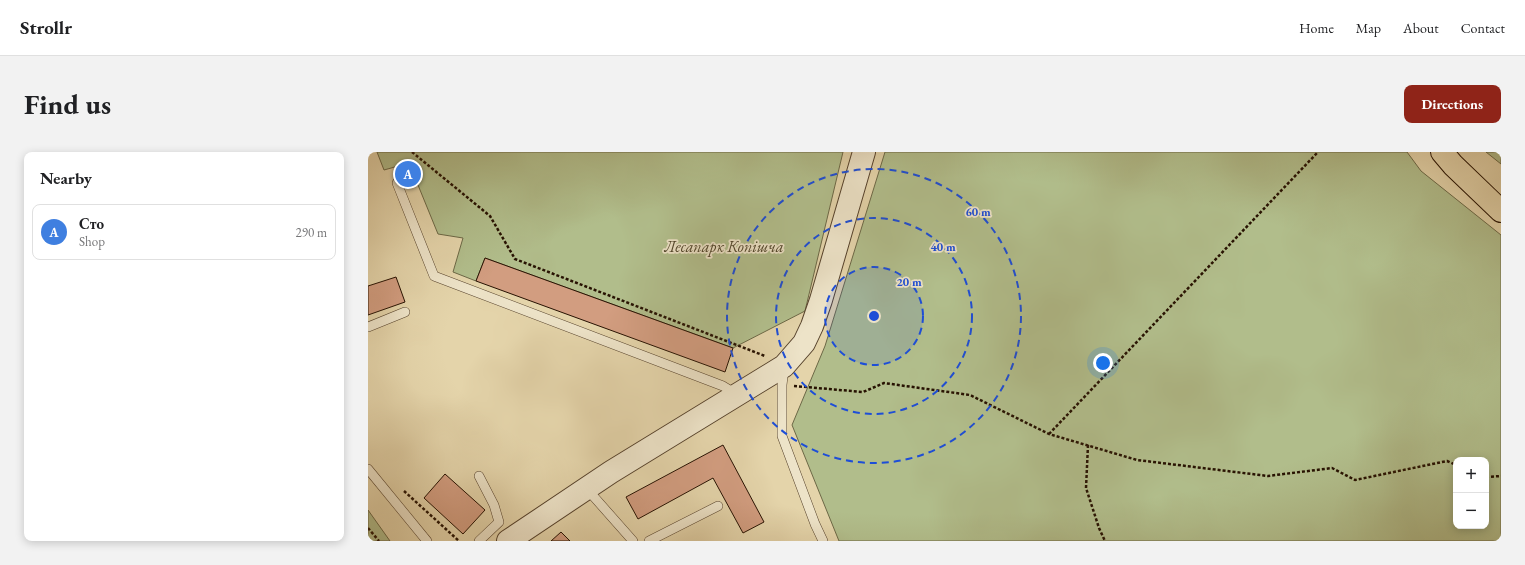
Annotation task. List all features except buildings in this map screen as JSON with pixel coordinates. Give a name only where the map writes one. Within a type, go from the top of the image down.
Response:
[{"type":"main road","points":[[1442,152],[1453,165],[1501,211]]},
{"type":"street","points":[[508,541],[586,488],[738,394],[783,376],[804,343],[812,326],[864,152]]},
{"type":"lane","points":[[396,183],[434,276],[723,386],[738,394]]},
{"type":"lane","points":[[368,327],[405,312]]},
{"type":"lane","points":[[783,376],[782,436],[815,524],[823,541]]},
{"type":"lane","points":[[368,469],[427,541]]},
{"type":"lane","points":[[479,476],[494,505],[499,522],[479,541]]},
{"type":"lane","points":[[586,488],[633,541]]},
{"type":"lane","points":[[649,541],[718,506]]},
{"type":"path","points":[[412,152],[490,216],[515,259],[763,354],[783,376],[863,392],[884,383],[970,395],[1049,434],[1137,460],[1268,476],[1332,468],[1355,480],[1447,461],[1453,464]]},
{"type":"path","points":[[1049,434],[1318,152]]},
{"type":"path","points":[[1088,445],[1086,488],[1099,528],[1105,541]]},
{"type":"path","points":[[1489,477],[1501,476]]},
{"type":"path","points":[[402,489],[459,541]]},
{"type":"path","points":[[368,528],[379,541]]},
{"type":"green space","name":"Лесапарк Копішча","points":[[377,152],[843,152],[805,311],[733,348],[485,258],[476,281],[453,272],[463,238],[438,234],[409,163],[384,170]]},
{"type":"green space","points":[[885,152],[1407,152],[1421,171],[1501,235],[1501,541],[839,541],[792,425],[825,346]]},
{"type":"green space","points":[[1486,152],[1501,152],[1501,164]]},
{"type":"green space","points":[[368,510],[390,541],[368,541]]},
{"type":"place","name":"Сто","points":[[408,174]]}]
